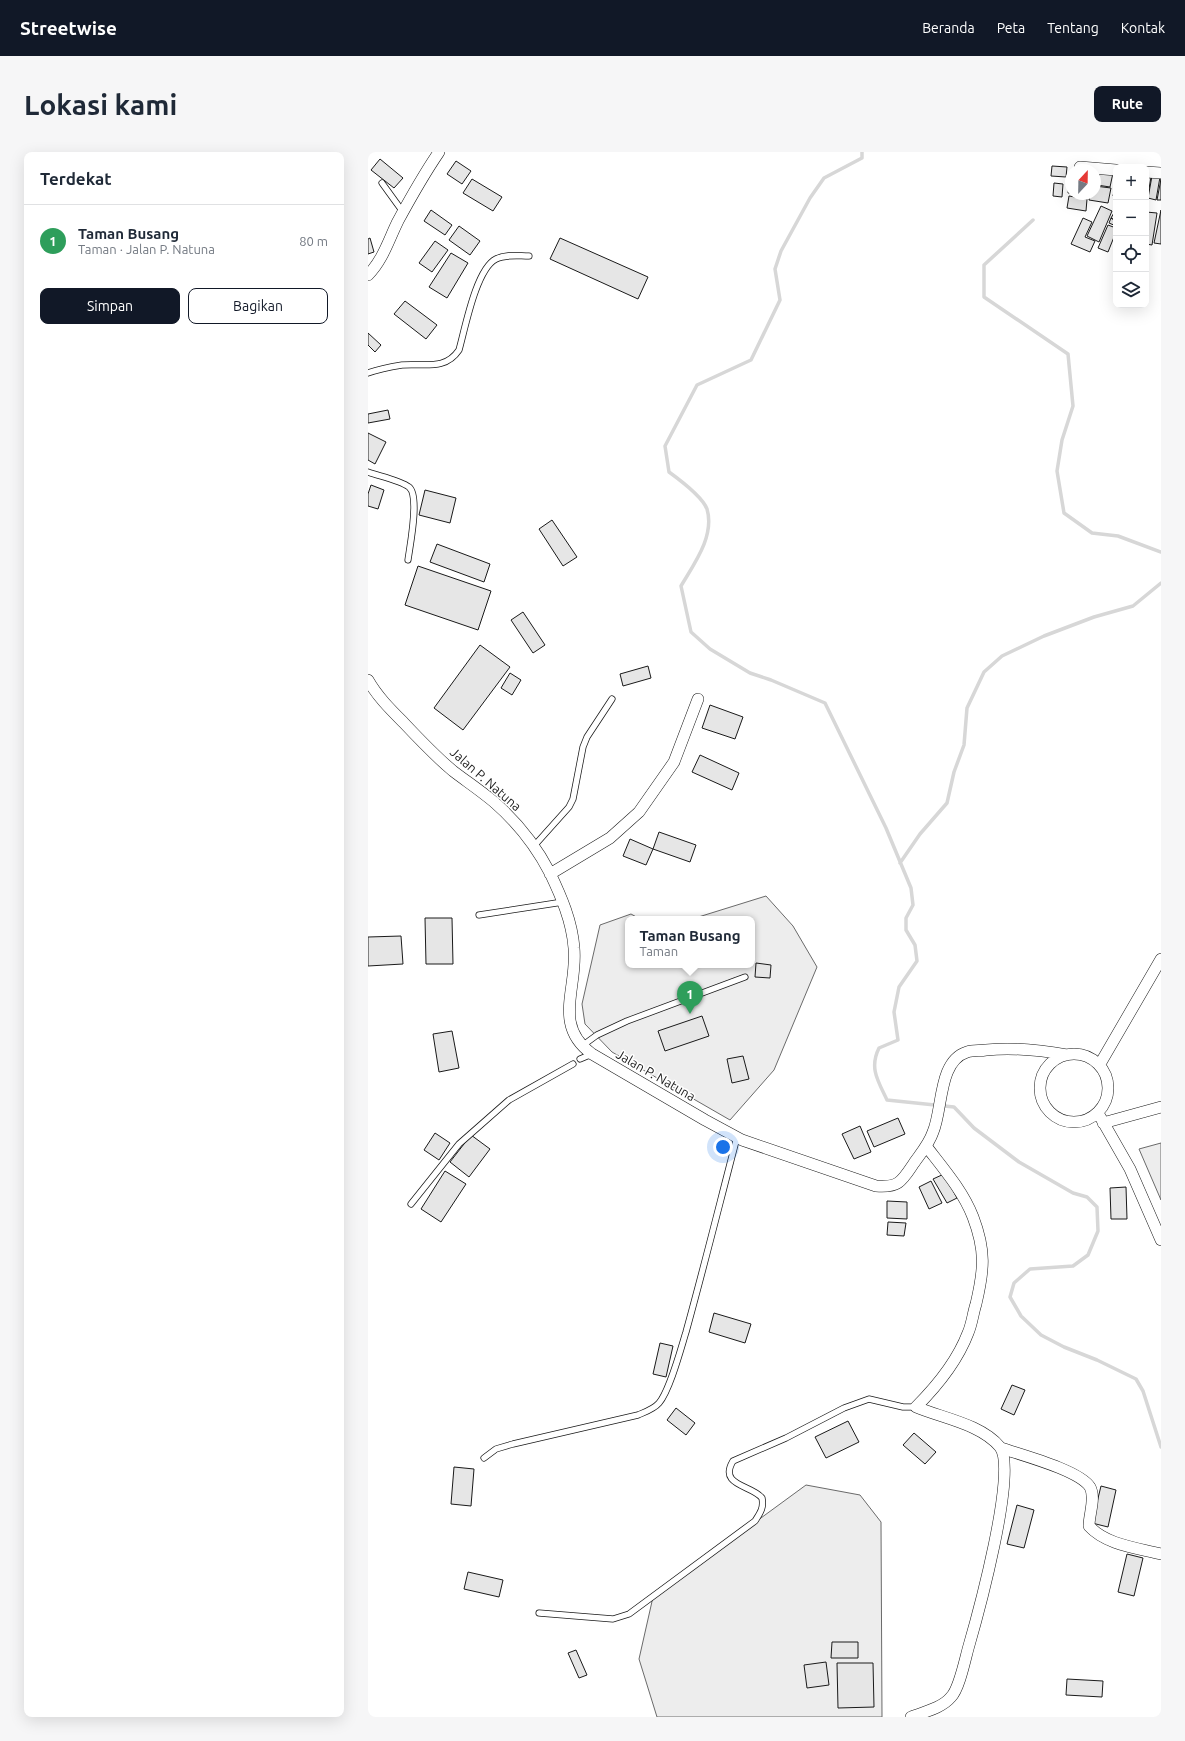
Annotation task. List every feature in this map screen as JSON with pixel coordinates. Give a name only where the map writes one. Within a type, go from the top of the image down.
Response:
[{"type":"street","points":[[368,274],[374,268],[384,252],[403,212],[426,170],[439,152]]},
{"type":"street","points":[[1101,169],[1113,170]]},
{"type":"street","points":[[1149,172],[1161,173]]},
{"type":"street","name":"Jalan P. Natuna","points":[[368,680],[382,699],[418,737],[452,770],[494,803],[534,846],[550,874],[563,902],[573,935],[574,950],[569,1010],[570,1023],[572,1032],[582,1047],[736,1137],[760,1147],[869,1184],[886,1187],[894,1186],[902,1182],[934,1132],[948,1069],[952,1062],[967,1052],[1002,1048],[1035,1049],[1067,1055]]},
{"type":"street","points":[[550,874],[610,838],[639,812],[674,762],[698,699]]},
{"type":"street","points":[[1100,1064],[1161,959]]},
{"type":"street","points":[[1100,1118],[1108,1092],[1108,1080],[1100,1064],[1084,1054],[1067,1055],[1050,1062],[1041,1077],[1040,1095],[1048,1111],[1063,1121],[1082,1122],[1161,1107]]},
{"type":"street","points":[[1100,1118],[1130,1168],[1161,1240]]},
{"type":"street","points":[[926,1146],[963,1197],[973,1217],[982,1247],[983,1275],[968,1333],[950,1366],[934,1388],[916,1408],[954,1420],[987,1435],[1001,1448],[1071,1472],[1082,1479],[1090,1487],[1092,1497],[1089,1526],[1093,1531],[1108,1540],[1161,1554]]},
{"type":"street","points":[[911,1717],[943,1704],[953,1696],[961,1674],[992,1561],[1003,1482],[1004,1461],[1001,1448]]},
{"type":"lane","points":[[382,183],[403,212]]},
{"type":"lane","points":[[368,374],[379,369],[403,365],[441,364],[454,358],[460,350],[480,278],[487,265],[496,259],[509,255],[529,256]]},
{"type":"lane","points":[[368,472],[409,487],[413,493],[414,511],[408,560]]},
{"type":"lane","points":[[534,846],[569,807],[573,799],[583,747],[587,737],[612,699]]},
{"type":"lane","points":[[479,915],[563,902]]},
{"type":"lane","points":[[582,1047],[597,1035],[627,1021],[745,977]]},
{"type":"lane","points":[[580,1059],[592,1054]]},
{"type":"lane","points":[[411,1204],[460,1144],[509,1100],[573,1064]]},
{"type":"lane","points":[[484,1458],[496,1449],[513,1444],[638,1415],[659,1403],[671,1376],[684,1339],[703,1272],[736,1137]]},
{"type":"lane","points":[[539,1613],[613,1619],[629,1614],[755,1521],[762,1510],[762,1498],[734,1482],[729,1474],[729,1467],[733,1461],[786,1438],[844,1408],[869,1399],[903,1407],[916,1408]]},
{"type":"shaded area","points":[[766,896],[793,926],[817,967],[774,1070],[730,1120],[612,1052],[585,1024],[582,1004],[600,925],[625,916],[625,968],[755,968],[755,916],[702,916]]},
{"type":"shaded area","points":[[1161,1143],[1161,1200],[1139,1149]]},
{"type":"shaded area","points":[[806,1485],[860,1495],[881,1522],[882,1717],[657,1717],[639,1659],[653,1597]]},
{"type":"building","points":[[380,159],[403,178],[394,188],[371,170]]},
{"type":"building","points":[[456,161],[471,171],[462,184],[447,174]]},
{"type":"building","points":[[1052,166],[1065,167],[1065,177],[1051,176]]},
{"type":"building","points":[[1101,170],[1113,173],[1110,187],[1101,186]]},
{"type":"building","points":[[1152,176],[1160,177],[1156,200],[1149,198]]},
{"type":"building","points":[[1149,177],[1151,177],[1149,189]]},
{"type":"building","points":[[472,179],[502,197],[493,211],[463,193]]},
{"type":"building","points":[[1161,179],[1161,200],[1157,200]]},
{"type":"building","points":[[1054,183],[1063,184],[1062,197],[1053,196]]},
{"type":"building","points":[[1101,187],[1111,188],[1108,203],[1089,200],[1101,200]]},
{"type":"building","points":[[1068,200],[1087,200],[1086,211],[1067,208]]},
{"type":"building","points":[[1101,206],[1112,211],[1099,242],[1087,236]]},
{"type":"building","points":[[431,210],[452,225],[445,235],[424,221]]},
{"type":"building","points":[[1161,210],[1161,244],[1154,243]]},
{"type":"building","points":[[1149,212],[1157,213],[1152,245],[1149,244]]},
{"type":"building","points":[[1083,218],[1092,222],[1085,237],[1095,241],[1090,252],[1071,244]]},
{"type":"building","points":[[1111,218],[1113,219],[1113,225],[1109,223]]},
{"type":"building","points":[[1108,225],[1113,227],[1113,240],[1108,252],[1098,248]]},
{"type":"building","points":[[459,226],[480,241],[470,255],[449,240]]},
{"type":"building","points":[[370,238],[374,252],[368,254],[368,239]]},
{"type":"building","points":[[560,238],[648,277],[638,299],[550,259]]},
{"type":"building","points":[[435,241],[448,250],[432,272],[419,263]]},
{"type":"building","points":[[451,253],[468,263],[447,298],[429,287]]},
{"type":"building","points":[[405,301],[437,325],[426,339],[394,314]]},
{"type":"building","points":[[368,333],[381,345],[375,352],[368,345]]},
{"type":"building","points":[[388,410],[390,419],[368,423],[368,414]]},
{"type":"building","points":[[368,433],[386,442],[375,464],[368,460]]},
{"type":"building","points":[[371,485],[384,490],[378,509],[368,506],[368,494]]},
{"type":"building","points":[[425,490],[456,498],[450,523],[419,515]]},
{"type":"building","points":[[552,520],[577,557],[563,566],[539,529]]},
{"type":"building","points":[[437,544],[490,564],[484,582],[430,562]]},
{"type":"building","points":[[418,566],[491,591],[478,630],[405,605]]},
{"type":"building","points":[[523,612],[545,645],[533,653],[511,620]]},
{"type":"building","points":[[480,645],[510,667],[463,730],[434,708]]},
{"type":"building","points":[[648,666],[651,678],[623,686],[620,674]]},
{"type":"building","points":[[510,673],[521,680],[512,695],[501,688]]},
{"type":"building","points":[[710,705],[743,717],[735,739],[702,728]]},
{"type":"building","points":[[700,755],[739,773],[732,790],[692,772]]},
{"type":"building","points":[[659,832],[696,845],[690,862],[653,849]]},
{"type":"building","points":[[630,839],[653,849],[646,865],[623,856]]},
{"type":"building","points":[[425,918],[452,918],[453,964],[426,964]]},
{"type":"building","points":[[401,936],[403,964],[368,966],[368,937]]},
{"type":"building","points":[[756,963],[771,965],[770,978],[755,977]]},
{"type":"building","points":[[702,1016],[709,1036],[665,1051],[658,1031]]},
{"type":"building","points":[[452,1031],[459,1068],[439,1072],[433,1034]]},
{"type":"building","points":[[743,1056],[749,1079],[732,1083],[727,1059]]},
{"type":"building","points":[[898,1118],[905,1134],[874,1147],[867,1131]]},
{"type":"building","points":[[860,1126],[871,1152],[854,1159],[842,1134]]},
{"type":"building","points":[[435,1133],[450,1143],[439,1160],[424,1150]]},
{"type":"building","points":[[471,1135],[490,1149],[469,1177],[450,1162]]},
{"type":"building","points":[[445,1171],[466,1184],[441,1222],[421,1209]]},
{"type":"building","points":[[944,1174],[957,1198],[947,1203],[933,1179]]},
{"type":"building","points":[[931,1181],[942,1203],[929,1209],[919,1187]]},
{"type":"building","points":[[1126,1187],[1127,1219],[1111,1219],[1110,1188]]},
{"type":"building","points":[[887,1201],[907,1202],[907,1219],[887,1218]]},
{"type":"building","points":[[888,1222],[906,1223],[904,1236],[887,1235]]},
{"type":"building","points":[[714,1313],[751,1324],[745,1343],[709,1332]]},
{"type":"building","points":[[660,1343],[673,1346],[666,1377],[653,1374]]},
{"type":"building","points":[[1012,1385],[1025,1390],[1014,1415],[1001,1409]]},
{"type":"building","points":[[676,1408],[695,1423],[686,1435],[667,1420]]},
{"type":"building","points":[[848,1421],[859,1442],[826,1458],[815,1437]]},
{"type":"building","points":[[914,1433],[936,1452],[925,1464],[903,1445]]},
{"type":"building","points":[[454,1467],[474,1469],[471,1506],[451,1504]]},
{"type":"building","points":[[1101,1486],[1116,1490],[1108,1527],[1092,1523]]},
{"type":"building","points":[[1017,1505],[1034,1510],[1024,1548],[1007,1544]]},
{"type":"building","points":[[1127,1554],[1143,1558],[1134,1596],[1118,1592]]},
{"type":"building","points":[[468,1572],[503,1580],[499,1597],[464,1589]]},
{"type":"building","points":[[832,1642],[858,1642],[858,1658],[831,1658]]},
{"type":"building","points":[[576,1650],[587,1675],[579,1678],[568,1653]]},
{"type":"building","points":[[826,1662],[829,1685],[807,1688],[804,1665]]},
{"type":"building","points":[[837,1663],[873,1663],[874,1707],[838,1708]]},
{"type":"building","points":[[1067,1679],[1103,1681],[1102,1697],[1066,1695]]},
{"type":"waterway","points":[[862,152],[862,158],[824,178],[810,198],[781,251],[775,269],[780,300],[751,360],[697,385],[665,446],[669,472],[679,479],[700,499],[707,509],[709,519],[706,539],[702,549],[681,586],[691,632],[710,649],[750,673],[771,680],[825,703],[886,828],[911,888],[913,905],[906,918],[906,930],[915,945],[917,961],[899,987],[894,1012],[898,1040],[879,1048],[876,1055],[875,1068],[881,1087],[887,1100],[954,1107],[974,1128],[1019,1162],[1073,1193],[1087,1197],[1097,1207],[1098,1231],[1088,1255],[1073,1266],[1030,1269],[1014,1283],[1010,1297],[1021,1316],[1041,1335],[1064,1347],[1097,1360],[1136,1379],[1143,1391],[1161,1447]]},
{"type":"waterway","points":[[1033,220],[984,265],[984,297],[1068,354],[1073,406],[1062,440],[1057,471],[1064,513],[1092,533],[1118,536],[1161,552]]},
{"type":"waterway","points":[[900,863],[920,834],[947,803],[954,772],[964,745],[967,708],[984,672],[1002,656],[1044,636],[1094,617],[1133,606],[1161,583]]},
{"type":"place","name":"Taman Busang","points":[[690,1014]]}]
